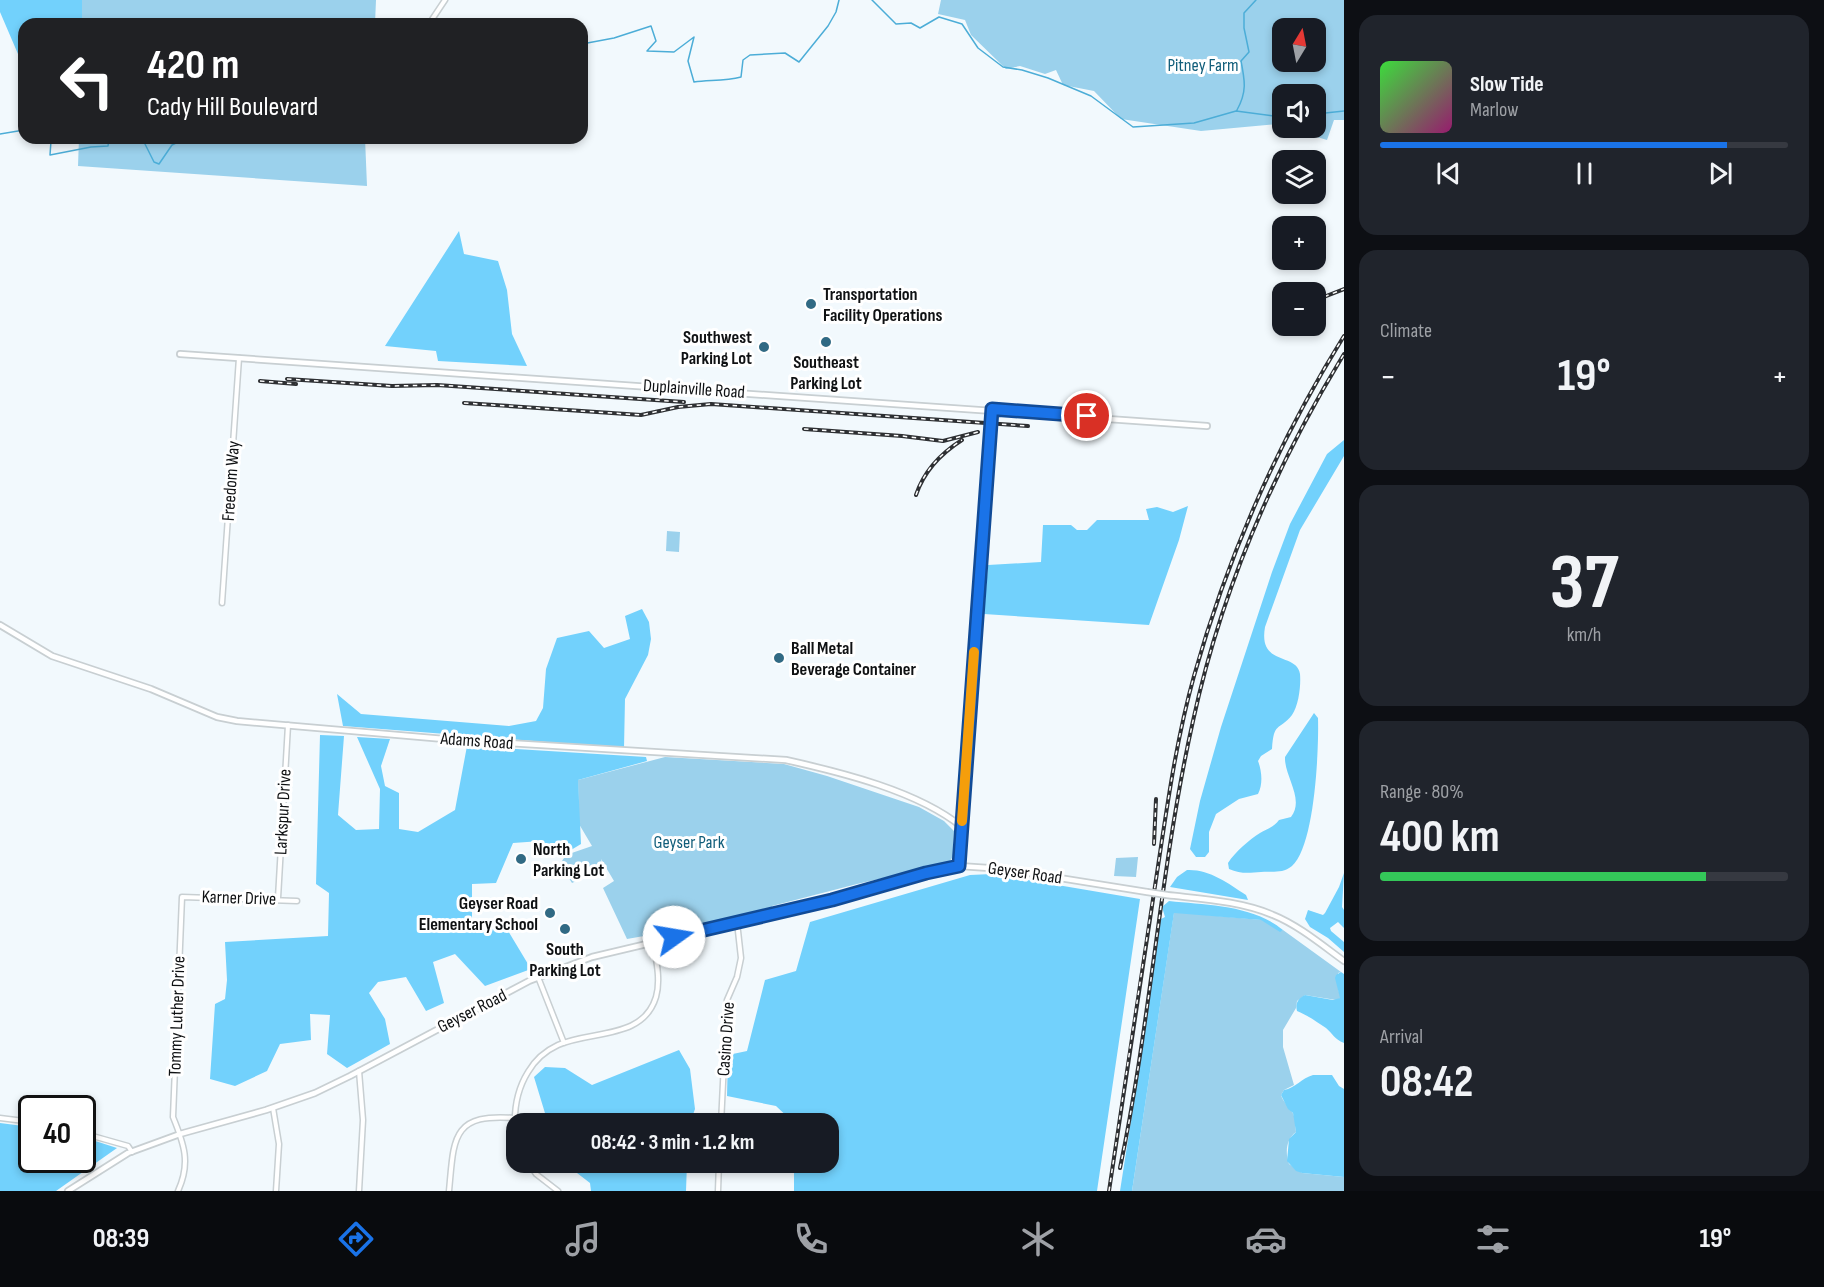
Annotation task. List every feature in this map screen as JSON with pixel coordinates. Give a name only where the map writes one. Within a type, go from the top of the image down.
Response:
[{"type":"street","points":[[433,18],[445,0]]},
{"type":"street","name":"Duplainville Road","points":[[180,354],[992,409],[1207,426]]},
{"type":"street","name":"Freedom Way","points":[[222,603],[239,358]]},
{"type":"street","points":[[959,866],[992,409]]},
{"type":"street","name":"Adams Road","points":[[0,625],[52,656],[151,689],[217,717],[237,722],[567,747],[786,760],[823,768],[896,792],[952,819],[962,827]]},
{"type":"street","name":"Larkspur Drive","points":[[278,899],[288,726]]},
{"type":"street","name":"Geyser Road","points":[[68,1191],[132,1152],[180,1134],[273,1108],[315,1093],[538,977],[592,957],[863,892],[926,873],[959,866],[1018,870],[1238,905],[1273,915],[1344,961]]},
{"type":"street","name":"Karner Drive","points":[[182,897],[297,901]]},
{"type":"street","name":"Tommy Luther Drive","points":[[178,1191],[187,1167],[180,1134],[173,1117],[182,897]]},
{"type":"street","name":"Casino Drive","points":[[722,1113],[727,1000],[737,977],[741,958],[737,922]]},
{"type":"street","points":[[515,1113],[519,1090],[538,1058],[564,1043],[622,1030],[640,1020],[648,1012],[655,1000],[658,985],[653,941]]},
{"type":"street","points":[[538,977],[564,1043]]},
{"type":"street","points":[[359,1071],[363,1120],[359,1191]]},
{"type":"street","points":[[273,1108],[279,1144],[276,1191]]},
{"type":"street","points":[[0,1118],[18,1120]]},
{"type":"street","points":[[449,1191],[454,1143],[463,1127],[482,1118],[506,1118]]},
{"type":"street","points":[[96,1137],[128,1146],[132,1152]]},
{"type":"street","points":[[535,1173],[558,1191]]},
{"type":"street","points":[[718,1191],[719,1173]]},
{"type":"green space","points":[[82,0],[376,0],[375,18],[82,18]]},
{"type":"green space","name":"Pitney Farm","points":[[941,0],[1344,0],[1344,120],[1334,120],[1327,140],[1320,138],[1326,138],[1326,84],[1272,84],[1272,124],[1201,131],[1121,119],[1094,91],[1063,85],[1056,70],[1045,74],[1020,66],[1006,69],[971,35],[965,20],[938,14]]},
{"type":"green space","points":[[79,144],[365,144],[367,186],[78,166]]},
{"type":"green space","points":[[667,531],[680,532],[679,552],[666,551]]},
{"type":"green space","name":"Geyser Park","points":[[665,757],[784,764],[919,807],[944,821],[954,831],[953,856],[949,863],[857,884],[772,906],[772,908],[627,939],[603,888],[614,881],[601,859],[602,864],[592,867],[593,873],[572,883],[560,864],[566,855],[592,846],[579,824],[578,780]]},
{"type":"green space","points":[[1138,857],[1136,877],[1114,876],[1116,858]]},
{"type":"green space","points":[[1174,912],[1262,920],[1280,931],[1283,930],[1341,972],[1338,973],[1338,989],[1341,998],[1336,1000],[1305,995],[1297,1001],[1296,1008],[1283,1030],[1283,1047],[1294,1085],[1284,1090],[1281,1095],[1293,1114],[1295,1122],[1296,1132],[1290,1138],[1287,1146],[1289,1164],[1302,1173],[1344,1177],[1344,1191],[1132,1191]]},
{"type":"shaded area","points":[[0,0],[82,0],[82,18],[18,18],[18,54],[0,12]]},
{"type":"shaded area","points":[[459,231],[464,254],[498,261],[507,290],[512,334],[527,366],[438,361],[436,351],[385,346]]},
{"type":"shaded area","points":[[1344,440],[1344,456],[1300,530],[1265,627],[1264,640],[1267,648],[1272,654],[1292,663],[1300,674],[1296,706],[1292,715],[1276,730],[1272,749],[1261,756],[1258,761],[1261,786],[1258,794],[1239,799],[1216,814],[1209,832],[1209,852],[1205,857],[1196,857],[1190,849],[1200,801],[1221,727],[1272,572],[1290,524],[1327,454]]},
{"type":"shaded area","points":[[1188,506],[1179,540],[1149,625],[984,614],[988,565],[1041,562],[1043,525],[1071,525],[1077,530],[1087,530],[1097,520],[1149,520],[1146,509],[1157,507],[1173,512]]},
{"type":"shaded area","points":[[642,609],[649,622],[651,639],[648,655],[625,699],[624,748],[343,726],[337,694],[361,714],[509,726],[536,721],[543,708],[546,669],[557,638],[589,631],[604,648],[630,639],[625,616]]},
{"type":"shaded area","points":[[1314,713],[1318,718],[1318,732],[1314,796],[1311,819],[1300,855],[1292,866],[1281,871],[1245,873],[1229,869],[1228,863],[1247,843],[1279,820],[1291,817],[1295,810],[1295,795],[1285,757]]},
{"type":"shaded area","points":[[320,735],[344,736],[338,815],[356,830],[379,829],[380,789],[357,737],[390,739],[381,766],[385,786],[399,793],[399,829],[418,832],[455,810],[467,746],[646,757],[647,761],[578,780],[581,844],[566,853],[541,841],[513,843],[496,883],[472,884],[472,920],[501,919],[531,969],[485,986],[455,954],[433,962],[444,1003],[426,1011],[406,977],[378,982],[369,993],[385,1019],[390,1044],[347,1068],[327,1054],[330,1015],[310,1014],[311,1040],[280,1044],[267,1071],[235,1086],[210,1079],[215,1004],[225,999],[227,980],[225,942],[328,936],[329,893],[316,884]]},
{"type":"shaded area","points":[[1187,870],[1203,872],[1218,878],[1246,895],[1248,900],[1170,887],[1177,877]]},
{"type":"shaded area","points":[[1344,873],[1342,907],[1344,928],[1338,922],[1330,928],[1344,942],[1344,952],[1328,938],[1310,927],[1305,919],[1308,910],[1323,915],[1325,913]]},
{"type":"shaded area","points":[[992,874],[1140,899],[1097,1191],[794,1191],[794,1173],[839,1173],[839,1113],[783,1113],[776,1106],[727,1096],[728,1055],[747,1051],[765,980],[796,971],[810,922],[970,875]]},
{"type":"shaded area","points":[[1169,901],[1214,905],[1244,911],[1258,915],[1283,930],[1280,932],[1261,920],[1174,913],[1132,1191],[1120,1191],[1145,1031],[1159,920],[1165,917],[1162,907]]},
{"type":"shaded area","points":[[1341,972],[1344,974],[1344,1043],[1326,1028],[1297,1011],[1296,1008],[1299,1000],[1305,995],[1333,1000],[1340,998],[1335,978]]},
{"type":"shaded area","points":[[679,1050],[690,1069],[695,1109],[694,1113],[545,1113],[534,1077],[545,1067],[565,1068],[592,1085]]},
{"type":"shaded area","points":[[1313,1075],[1332,1075],[1339,1086],[1344,1089],[1344,1177],[1302,1173],[1296,1171],[1287,1161],[1289,1139],[1296,1132],[1293,1113],[1288,1109],[1281,1095],[1284,1090]]},
{"type":"shaded area","points":[[0,1123],[18,1125],[18,1173],[82,1173],[56,1191],[0,1191]]},
{"type":"shaded area","points":[[96,1141],[117,1148],[96,1163]]},
{"type":"shaded area","points":[[577,1173],[687,1173],[686,1191],[591,1191],[590,1183]]},
{"type":"waterway","points":[[588,43],[614,38],[651,26],[656,41],[647,51],[674,52],[694,37],[688,61],[694,82],[741,77],[743,60],[750,55],[785,53],[799,62],[828,26],[836,12],[839,0]]},
{"type":"waterway","points":[[872,0],[896,24],[911,23],[920,28],[939,17],[962,24],[978,48],[1003,67],[1048,78],[1091,96],[1133,127],[1194,123],[1236,111],[1272,116]]},
{"type":"waterway","points":[[1237,110],[1244,86],[1241,61],[1249,52],[1244,28],[1244,13],[1256,0]]},
{"type":"waterway","points":[[1326,113],[1344,111]]},
{"type":"waterway","points":[[0,134],[18,131]]},
{"type":"waterway","points":[[51,144],[50,155],[108,146],[108,144]]},
{"type":"waterway","points":[[145,144],[154,162],[159,164],[174,144]]},
{"type":"railway","points":[[1326,296],[1344,289]]},
{"type":"railway","points":[[1109,1191],[1172,780],[1181,728],[1194,676],[1222,587],[1257,500],[1276,458],[1344,336]]},
{"type":"railway","points":[[1120,1168],[1140,1056],[1172,832],[1193,721],[1205,673],[1219,625],[1253,531],[1295,441],[1344,354]]},
{"type":"railway","points":[[287,379],[392,386],[437,385],[684,402]]},
{"type":"railway","points":[[260,381],[296,384]]},
{"type":"railway","points":[[464,403],[641,415],[678,407],[711,404],[1028,426]]},
{"type":"railway","points":[[804,429],[943,441],[978,432]]},
{"type":"railway","points":[[916,495],[923,478],[934,464],[962,440]]},
{"type":"railway","points":[[1154,844],[1156,799]]},
{"type":"slow traffic","points":[[962,821],[974,652]]},
{"type":"place","name":"Transportation Facility Operations","points":[[811,304]]},
{"type":"place","name":"Southeast Parking Lot","points":[[826,342]]},
{"type":"place","name":"Southwest Parking Lot","points":[[764,347]]},
{"type":"place","name":"Ball Metal Beverage Container","points":[[779,658]]},
{"type":"place","name":"North Parking Lot","points":[[521,859]]},
{"type":"place","name":"Geyser Road Elementary School","points":[[550,913]]},
{"type":"place","name":"South Parking Lot","points":[[565,929]]},
{"type":"route","points":[[674,937],[873,890],[926,873],[959,866],[992,409],[1087,416]]}]
